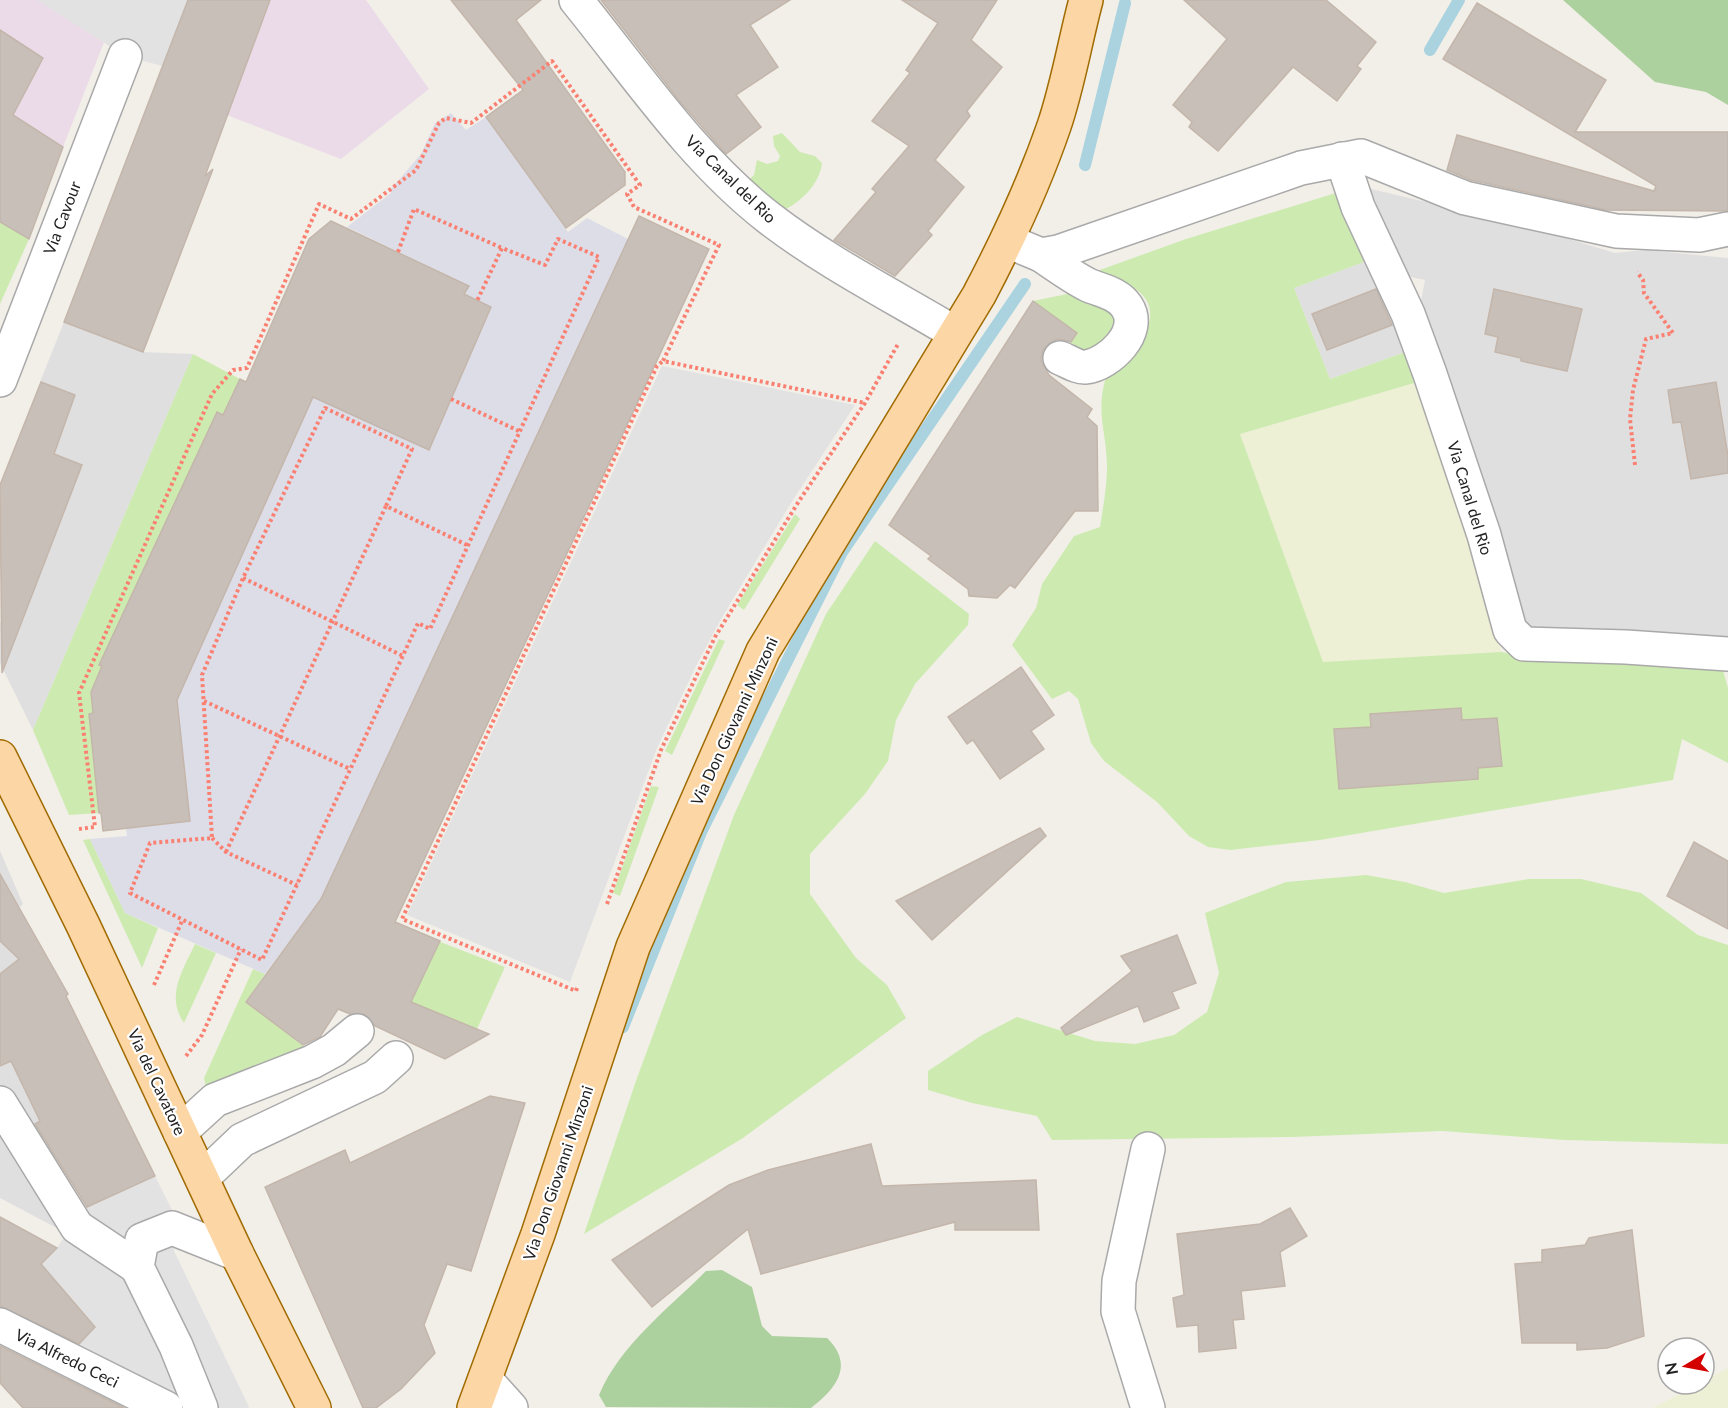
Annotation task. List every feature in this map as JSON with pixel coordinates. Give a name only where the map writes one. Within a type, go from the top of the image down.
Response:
[{"type":"main road","name":"Via Don Giovanni Minzoni","points":[[479,1394],[538,1234],[633,947],[763,651],[955,333],[1006,241],[1034,181],[1055,123],[1086,0]]},
{"type":"main road","name":"Via del Cavatore","points":[[0,757],[46,848],[237,1254],[314,1408]]},
{"type":"street","name":"Via Canal del Rio","points":[[576,0],[638,76],[662,110],[723,176],[769,218],[812,247],[955,333]]},
{"type":"street","name":"Via Cavour","points":[[0,380],[125,56]]},
{"type":"street","points":[[1049,254],[1301,168],[1361,156],[1465,198],[1616,231],[1718,238]]},
{"type":"street","name":"Via Canal del Rio","points":[[1342,159],[1358,207],[1408,314],[1430,374],[1484,536],[1510,630],[1524,644],[1626,647],[1728,654]]},
{"type":"street","points":[[1006,241],[1049,254],[1088,284],[1107,291],[1129,309],[1132,323],[1119,349],[1096,364],[1083,367],[1060,358]]},
{"type":"street","points":[[180,1132],[215,1101],[312,1062],[334,1050],[357,1031]]},
{"type":"street","points":[[202,1178],[242,1140],[375,1077],[396,1058]]},
{"type":"street","points":[[0,1106],[77,1227],[137,1267],[176,1346],[201,1408]]},
{"type":"street","points":[[1148,1149],[1119,1281],[1118,1311],[1148,1408]]},
{"type":"street","points":[[137,1267],[142,1240],[172,1227],[237,1254]]},
{"type":"street","name":"Via Alfredo Ceci","points":[[0,1325],[166,1408]]},
{"type":"street","points":[[479,1394],[511,1408]]},
{"type":"path","points":[[46,848],[75,830],[95,827],[79,693],[212,394],[233,370],[247,368],[319,204],[351,219],[416,170],[439,123],[446,118],[471,123],[552,61],[640,185],[627,194],[634,207],[719,245],[663,361],[657,366],[402,920],[576,991]]},
{"type":"path","points":[[212,838],[150,843],[130,893],[262,960],[418,623],[430,629],[599,257],[558,239],[545,265],[414,209],[399,252]]},
{"type":"path","points":[[1616,231],[1632,265],[1643,280],[1644,293],[1673,333],[1646,339],[1633,390],[1630,419],[1635,465]]},
{"type":"path","points":[[477,301],[502,248]]},
{"type":"path","points":[[663,361],[865,403]]},
{"type":"path","points":[[451,399],[520,432]]},
{"type":"path","points":[[226,852],[412,449],[325,408],[243,578],[202,675],[212,838],[226,852],[297,885]]},
{"type":"path","points":[[386,506],[467,544]]},
{"type":"path","points":[[243,578],[403,656]]},
{"type":"path","points":[[204,701],[280,734],[350,769]]},
{"type":"path","points":[[176,935],[182,921]]},
{"type":"path","points":[[161,1091],[202,1035],[240,949]]},
{"type":"shaded area","points":[[0,0],[37,0],[104,42],[63,147],[0,107]]},
{"type":"shaded area","points":[[37,0],[188,0],[162,66],[125,56]]},
{"type":"shaded area","points":[[188,0],[366,0],[429,89],[341,159],[154,87]]},
{"type":"shaded area","points":[[451,113],[466,130],[486,117],[568,232],[587,218],[628,239],[321,899],[265,974],[125,913],[90,839],[127,836],[126,828],[177,700],[313,397],[429,449],[491,308],[465,294],[469,286],[347,227],[391,193],[390,190],[421,154],[435,123]]},
{"type":"shaded area","points":[[1371,189],[1512,222],[1615,253],[1645,250],[1728,258],[1728,639],[1530,630],[1520,620],[1496,536],[1483,475],[1418,317],[1425,280],[1397,274],[1369,212]]},
{"type":"shaded area","points":[[1369,260],[1411,350],[1330,379],[1294,288]]},
{"type":"shaded area","points":[[64,322],[143,352],[193,354],[33,730],[0,663],[0,622],[18,631],[82,466],[54,454],[75,395],[40,382]]},
{"type":"shaded area","points":[[662,366],[855,405],[791,503],[721,619],[697,664],[657,748],[570,982],[407,915]]},
{"type":"shaded area","points":[[0,851],[23,904],[0,927],[0,893],[8,888],[0,874]]},
{"type":"shaded area","points":[[0,941],[5,946],[9,943],[20,958],[0,974]]},
{"type":"shaded area","points":[[11,1061],[40,1121],[32,1126],[42,1149],[51,1145],[82,1209],[66,1233],[0,1198],[0,1062],[2,1065]]},
{"type":"shaded area","points":[[155,1176],[172,1210],[174,1251],[248,1408],[199,1408],[79,1344],[95,1327],[41,1264],[57,1248],[82,1209]]},
{"type":"green space","points":[[1563,0],[1728,0],[1728,105],[1706,92],[1655,82]]},
{"type":"green space","points":[[782,133],[800,152],[815,156],[822,163],[817,178],[808,192],[796,203],[782,211],[746,182],[754,175],[757,160],[767,164],[778,161],[780,156],[774,146],[773,136]]},
{"type":"green space","points":[[1339,192],[1369,260],[1294,288],[1330,379],[1411,350],[1421,381],[1240,434],[1323,662],[1501,652],[1558,661],[1722,667],[1728,688],[1728,763],[1682,739],[1673,780],[1320,840],[1230,850],[1208,847],[1189,836],[1157,802],[1104,761],[1091,743],[1078,699],[1069,691],[1052,699],[1012,645],[1036,608],[1042,584],[1074,536],[1100,527],[1107,467],[1101,412],[1106,377],[1110,368],[1140,340],[1149,322],[1148,303],[1137,290],[1097,271],[1186,239]]},
{"type":"green space","points":[[0,222],[29,239],[0,304]]},
{"type":"green space","points":[[1067,294],[1086,296],[1117,313],[1117,328],[1094,352],[1067,349],[1077,333],[1033,301]]},
{"type":"green space","points":[[193,354],[240,379],[226,416],[217,412],[91,692],[93,713],[89,715],[99,813],[69,815],[33,730]]},
{"type":"green space","points":[[1421,381],[1486,578],[1501,652],[1323,663],[1240,434]]},
{"type":"green space","points":[[795,514],[800,519],[744,610],[737,605]]},
{"type":"green space","points":[[875,541],[969,614],[968,625],[915,684],[896,720],[888,761],[865,794],[810,854],[810,894],[856,958],[887,985],[906,1018],[743,1138],[584,1234],[637,1078],[734,815],[826,614]]},
{"type":"green space","points":[[719,639],[725,641],[672,755],[665,751]]},
{"type":"green space","points":[[651,786],[659,787],[620,896],[613,893]]},
{"type":"green space","points":[[90,839],[125,913],[158,928],[142,968],[83,840]]},
{"type":"green space","points":[[1366,875],[1405,882],[1444,893],[1529,879],[1581,879],[1641,893],[1698,935],[1728,945],[1728,1144],[1565,1140],[1442,1131],[1293,1137],[1052,1140],[1037,1116],[972,1103],[928,1090],[928,1071],[982,1035],[1017,1017],[1095,1041],[1135,1044],[1174,1035],[1207,1012],[1219,973],[1205,913],[1286,882]]},
{"type":"green space","points":[[412,931],[505,967],[477,1029],[447,1017],[430,1049],[352,1014]]},
{"type":"green space","points":[[195,944],[216,953],[184,1023],[176,1003],[176,993],[181,973]]},
{"type":"green space","points":[[253,969],[265,974],[246,1002],[270,1020],[275,1014],[298,1031],[294,1039],[310,1051],[206,1088],[204,1078]]},
{"type":"green space","points":[[722,1270],[752,1287],[762,1326],[772,1336],[827,1338],[840,1358],[841,1367],[839,1376],[828,1393],[811,1408],[606,1407],[599,1395],[619,1360],[632,1344],[706,1271]]},
{"type":"green space","points":[[1728,1368],[1728,1408],[1653,1408],[1676,1396],[1716,1396],[1716,1374]]},
{"type":"building","points":[[188,0],[270,0],[205,176],[213,169],[143,352],[64,322]]},
{"type":"building","points":[[451,0],[541,0],[516,20],[625,172],[625,185],[566,228],[486,117],[523,90]]},
{"type":"building","points":[[601,0],[790,0],[750,25],[778,67],[736,95],[761,127],[726,154],[681,103]]},
{"type":"building","points":[[902,0],[997,0],[971,40],[1002,67],[967,111],[970,116],[935,160],[964,187],[928,231],[932,235],[895,276],[834,240],[876,192],[872,189],[909,146],[872,121],[910,73],[906,70],[938,23]]},
{"type":"building","points":[[1184,0],[1326,0],[1376,42],[1357,66],[1361,69],[1337,101],[1293,67],[1218,151],[1189,127],[1192,122],[1173,105],[1227,39]]},
{"type":"building","points":[[1477,3],[1606,80],[1575,132],[1728,132],[1728,211],[1606,210],[1471,180],[1447,170],[1457,135],[1654,191],[1656,186],[1443,59]]},
{"type":"building","points":[[0,30],[43,58],[13,115],[63,147],[29,239],[0,222]]},
{"type":"building","points":[[639,216],[709,249],[395,922],[440,941],[411,1002],[489,1034],[445,1059],[375,1026],[364,1014],[350,1014],[338,1009],[320,1037],[303,1045],[246,1002],[321,899]]},
{"type":"building","points":[[331,221],[469,286],[464,294],[491,307],[429,450],[313,397],[177,700],[190,821],[103,831],[101,813],[99,813],[89,714],[93,713],[91,692],[102,666],[99,665],[217,412],[223,415],[240,379],[246,382],[309,239]]},
{"type":"building","points":[[1376,289],[1392,325],[1327,350],[1312,314]]},
{"type":"building","points":[[1494,289],[1582,309],[1567,371],[1521,361],[1521,358],[1495,352],[1498,337],[1485,334]]},
{"type":"building","points":[[1033,301],[1077,333],[1071,342],[1058,339],[1048,344],[1043,350],[1041,360],[1049,375],[1092,409],[1087,417],[1097,426],[1098,511],[1075,511],[1015,588],[1010,585],[997,598],[969,596],[968,589],[928,559],[931,556],[889,525]]},
{"type":"building","points":[[41,382],[75,395],[54,454],[82,465],[2,673],[0,485]]},
{"type":"building","points":[[1716,382],[1728,456],[1728,473],[1691,479],[1681,422],[1673,423],[1668,390]]},
{"type":"building","points":[[1021,667],[1054,715],[1031,731],[1044,749],[1000,779],[973,740],[967,744],[948,717]]},
{"type":"building","points":[[1461,708],[1462,720],[1497,718],[1502,766],[1478,768],[1478,779],[1339,789],[1334,729],[1371,727],[1370,714]]},
{"type":"building","points":[[1040,828],[1046,836],[932,940],[896,901]]},
{"type":"building","points":[[1694,842],[1728,861],[1728,929],[1667,896]]},
{"type":"building","points":[[0,874],[68,994],[66,996],[155,1176],[87,1207],[35,1124],[40,1121],[11,1061],[0,1066],[0,974],[19,959],[0,941]]},
{"type":"building","points":[[1177,935],[1196,983],[1172,992],[1179,1008],[1144,1022],[1138,1006],[1066,1035],[1061,1028],[1132,971],[1121,956]]},
{"type":"building","points":[[490,1096],[525,1103],[471,1271],[447,1264],[424,1325],[435,1353],[401,1389],[376,1408],[363,1408],[265,1187],[345,1150],[350,1163]]},
{"type":"building","points":[[871,1144],[882,1186],[1036,1180],[1039,1230],[955,1230],[955,1222],[761,1274],[748,1229],[652,1307],[612,1260],[729,1185],[768,1170]]},
{"type":"building","points":[[1290,1208],[1307,1236],[1280,1252],[1285,1286],[1241,1291],[1244,1319],[1233,1320],[1236,1348],[1199,1352],[1198,1325],[1177,1327],[1173,1298],[1184,1295],[1177,1234],[1260,1224]]},
{"type":"building","points":[[0,1217],[57,1248],[41,1264],[95,1327],[79,1344],[0,1306]]},
{"type":"building","points":[[1632,1230],[1644,1336],[1607,1348],[1577,1350],[1577,1343],[1522,1343],[1515,1264],[1542,1262],[1542,1250],[1585,1245],[1589,1238]]},
{"type":"building","points":[[0,1346],[124,1408],[23,1408],[0,1383]]},
{"type":"waterway","points":[[1430,50],[1459,0]]},
{"type":"waterway","points":[[1085,165],[1125,3]]},
{"type":"waterway","points":[[623,1027],[701,832],[842,552],[1025,284]]}]
